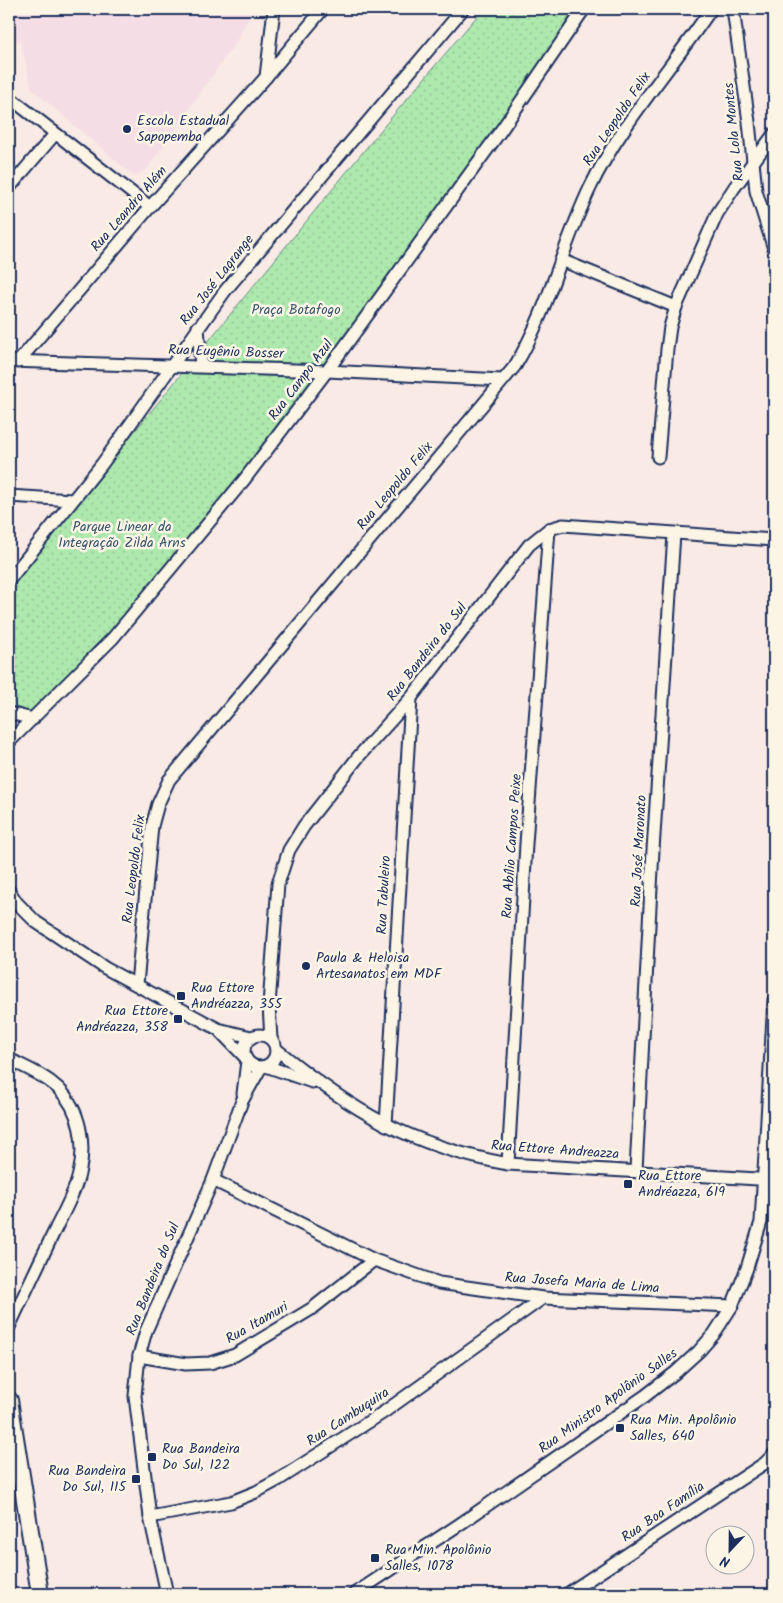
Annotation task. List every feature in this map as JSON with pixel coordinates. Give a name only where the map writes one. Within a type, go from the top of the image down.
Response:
[{"type":"street","points":[[266,77],[274,9]]},
{"type":"street","name":"Rua Leandro Além","points":[[13,362],[266,77],[323,9]]},
{"type":"street","name":"Rua José Lagrange","points":[[9,580],[102,464],[225,290],[463,9]]},
{"type":"street","name":"Rua Campo Azul","points":[[9,742],[113,638],[244,480],[327,371],[502,129],[584,9]]},
{"type":"street","name":"Rua Leopoldo Felix","points":[[137,984],[152,826],[158,804],[169,780],[515,366],[530,340],[590,187],[607,155],[711,9]]},
{"type":"street","name":"Rua Lola Montes","points":[[732,9],[749,122],[756,191],[774,249]]},
{"type":"street","points":[[9,96],[150,207]]},
{"type":"street","points":[[9,188],[55,134]]},
{"type":"street","points":[[658,457],[667,349],[670,327],[676,307],[717,214],[774,134]]},
{"type":"street","points":[[561,260],[676,307]]},
{"type":"street","points":[[198,327],[201,366]]},
{"type":"street","name":"Rua Eugênio Bosser","points":[[13,362],[201,366],[502,380]]},
{"type":"street","points":[[9,496],[72,500]]},
{"type":"street","points":[[549,529],[563,525],[774,540]]},
{"type":"street","name":"Rua Bandeira do Sul","points":[[273,1044],[269,1005],[278,884],[289,850],[304,826],[359,756],[411,698],[529,545],[549,529]]},
{"type":"street","name":"Rua Abílio Campos Peixe","points":[[508,1164],[527,834],[549,529]]},
{"type":"street","name":"Rua José Maronato","points":[[636,1170],[653,850],[674,534]]},
{"type":"street","name":"Rua Tabuleiro","points":[[386,1124],[411,698]]},
{"type":"street","points":[[9,713],[33,719]]},
{"type":"street","points":[[9,891],[17,903],[36,922],[106,968],[218,1029],[251,1064],[264,1066],[274,1059],[273,1044],[254,1036],[218,1029]]},
{"type":"street","name":"Rua Ministro Apolônio Salles","points":[[354,1594],[460,1524],[676,1372],[704,1345],[732,1306],[747,1268],[761,1222],[769,1179],[774,1000]]},
{"type":"street","name":"Rua Bandeira do Sul","points":[[254,1036],[269,1005]]},
{"type":"street","points":[[246,1058],[244,1045],[254,1036]]},
{"type":"street","name":"Rua Ettore Andreazza","points":[[273,1044],[321,1085],[366,1115],[424,1142],[465,1156],[508,1164],[769,1179]]},
{"type":"street","name":"Rua Bandeira do Sul","points":[[242,1101],[246,1058]]},
{"type":"street","points":[[9,1059],[46,1078],[60,1090],[73,1108],[80,1126],[82,1150],[79,1175],[9,1327]]},
{"type":"street","name":"Rua Bandeira do Sul","points":[[167,1594],[150,1517],[135,1396],[139,1356],[146,1331],[213,1180],[242,1101],[264,1066]]},
{"type":"street","name":"Rua Ettore Andreazza","points":[[264,1066],[321,1085]]},
{"type":"street","name":"Rua Josefa Maria de Lima","points":[[213,1180],[374,1260],[439,1283],[543,1298],[732,1306]]},
{"type":"street","name":"Rua Itamuri","points":[[139,1356],[186,1364],[210,1363],[235,1355],[313,1308],[374,1260]]},
{"type":"street","name":"Rua Cambuquira","points":[[150,1517],[231,1502],[271,1484],[384,1412],[543,1298]]},
{"type":"street","points":[[9,1400],[40,1594]]},
{"type":"street","name":"Rua Boa Família","points":[[567,1594],[765,1463],[774,1454]]},
{"type":"shaded area","name":"Escola Estadual Sapopemba","points":[[9,9],[253,9],[236,42],[147,169],[134,176],[32,89],[20,41],[9,44]]},
{"type":"green space","name":"Parque Linear da Integração Zilda Arns","points":[[483,9],[575,9],[519,101],[442,209],[258,453],[155,581],[96,650],[37,707],[31,712],[19,715],[9,708],[9,585],[385,125]]},
{"type":"waterway","points":[[9,1573],[12,1594]]},
{"type":"place","name":"Escola Estadual Sapopemba","points":[[127,129]]},
{"type":"place","name":"Paula & Heloisa Artesanatos em MDF","points":[[306,966]]},
{"type":"place","name":"Rua Ettore Andréazza, 355","points":[[181,996]]},
{"type":"place","name":"Rua Ettore Andréazza, 358","points":[[178,1019]]},
{"type":"place","name":"Rua Ettore Andréazza, 619","points":[[628,1184]]},
{"type":"place","name":"Rua Min. Apolônio Salles, 640","points":[[620,1428]]},
{"type":"place","name":"Rua Bandeira Do Sul, 122","points":[[152,1457]]},
{"type":"place","name":"Rua Bandeira Do Sul, 115","points":[[136,1479]]},
{"type":"place","name":"Rua Min. Apolônio Salles, 1078","points":[[375,1558]]},
{"type":"park label","name":"Praça Botafogo","points":[[296,310]]}]
